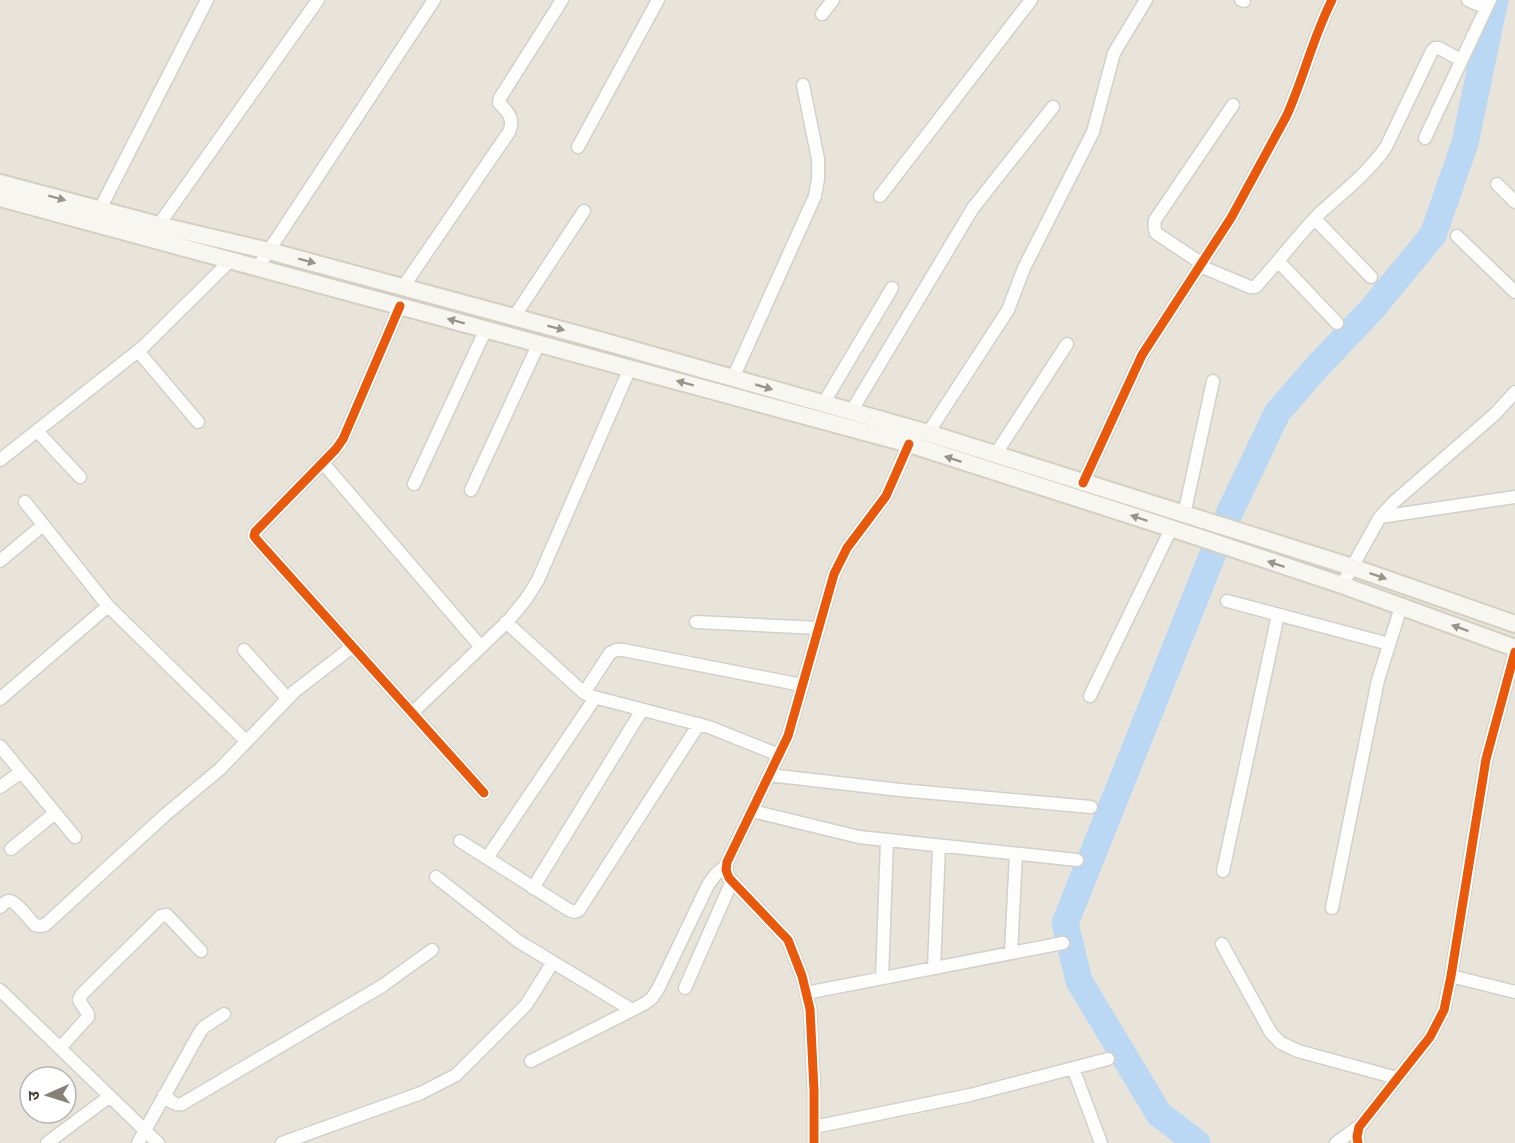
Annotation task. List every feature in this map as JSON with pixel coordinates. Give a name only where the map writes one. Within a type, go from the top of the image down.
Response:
[{"type":"main road","points":[[0,183],[100,209],[231,260],[909,444],[1342,585],[1515,650]]},
{"type":"main road","points":[[0,198],[154,231],[269,250],[733,378],[928,433],[1352,567],[1515,624]]},
{"type":"street","points":[[100,209],[207,0]]},
{"type":"street","points":[[154,231],[318,0]]},
{"type":"street","points":[[258,267],[434,0]]},
{"type":"street","points":[[403,287],[509,132],[512,120],[499,103],[500,98],[562,0]]},
{"type":"street","points":[[578,147],[658,0]]},
{"type":"street","points":[[822,14],[833,0]]},
{"type":"street","points":[[880,196],[1031,0]]},
{"type":"street","points":[[928,433],[1008,310],[1024,267],[1093,132],[1114,53],[1146,0]]},
{"type":"street","points":[[1083,483],[1142,355],[1231,218],[1287,115],[1317,33],[1332,0]]},
{"type":"street","points":[[1425,138],[1488,4],[1468,0]]},
{"type":"street","points":[[1233,105],[1155,220],[1154,228],[1156,232],[1200,264],[1250,287],[1255,287],[1315,219],[1378,159],[1432,51],[1439,48],[1461,60]]},
{"type":"street","points":[[733,378],[815,196],[819,179],[818,159],[803,85]]},
{"type":"street","points":[[851,412],[973,208],[1053,107]]},
{"type":"street","points":[[1497,184],[1515,202]]},
{"type":"street","points":[[514,317],[584,211]]},
{"type":"street","points":[[1315,219],[1371,277]]},
{"type":"street","points":[[1458,236],[1515,292]]},
{"type":"street","points":[[0,460],[138,351],[231,260]]},
{"type":"street","points":[[1278,261],[1337,323]]},
{"type":"street","points":[[823,404],[892,288]]},
{"type":"street","points":[[400,306],[343,439],[323,463],[255,532],[254,536],[484,793]]},
{"type":"street","points":[[414,484],[486,328]]},
{"type":"street","points":[[471,490],[539,343]]},
{"type":"street","points":[[995,455],[1067,344]]},
{"type":"street","points":[[138,351],[198,422]]},
{"type":"street","points":[[412,713],[506,622],[526,599],[538,580],[630,368]]},
{"type":"street","points":[[1184,515],[1213,381]]},
{"type":"street","points":[[1342,585],[1380,518],[1394,502],[1495,414],[1515,392]]},
{"type":"street","points":[[37,431],[80,477]]},
{"type":"street","points":[[531,1061],[644,1004],[658,989],[708,885],[726,865],[788,736],[840,559],[886,496],[909,444]]},
{"type":"street","points":[[323,463],[481,647]]},
{"type":"street","points":[[1380,518],[1515,497]]},
{"type":"street","points":[[25,502],[108,606],[246,741]]},
{"type":"street","points":[[0,561],[43,525]]},
{"type":"street","points":[[1090,696],[1171,529]]},
{"type":"street","points":[[1227,601],[1389,644]]},
{"type":"street","points":[[0,699],[108,606]]},
{"type":"street","points":[[1332,908],[1378,680],[1401,607]]},
{"type":"street","points":[[1223,871],[1278,615]]},
{"type":"street","points":[[506,622],[589,695],[699,724],[779,755]]},
{"type":"street","points":[[696,622],[819,628]]},
{"type":"street","points":[[0,907],[7,901],[11,901],[35,925],[45,925],[165,815],[220,769],[287,698],[352,646]]},
{"type":"street","points":[[487,858],[589,695],[610,653],[622,650],[802,685]]},
{"type":"street","points":[[1358,1143],[1359,1127],[1430,1036],[1444,1010],[1486,759],[1515,650]]},
{"type":"street","points":[[244,651],[287,698]]},
{"type":"street","points":[[533,888],[642,710]]},
{"type":"street","points":[[460,841],[575,912],[579,910],[699,724]]},
{"type":"street","points":[[0,746],[75,837]]},
{"type":"street","points":[[0,788],[21,772]]},
{"type":"street","points":[[769,775],[900,790],[1091,807]]},
{"type":"street","points":[[752,811],[842,833],[887,841],[1077,860]]},
{"type":"street","points":[[11,849],[55,813]]},
{"type":"street","points":[[882,978],[887,841]]},
{"type":"street","points":[[934,968],[939,846]]},
{"type":"street","points":[[1011,953],[1016,854]]},
{"type":"street","points":[[726,865],[729,878],[788,940],[802,976],[810,1009],[814,1143]]},
{"type":"street","points":[[436,877],[508,934],[632,1010]]},
{"type":"street","points":[[685,987],[732,881]]},
{"type":"street","points":[[60,1048],[88,1017],[80,1004],[82,994],[161,916],[167,915],[201,951]]},
{"type":"street","points":[[806,993],[1063,943]]},
{"type":"street","points":[[1222,944],[1271,1033],[1281,1043],[1397,1078]]},
{"type":"street","points":[[164,1095],[174,1104],[182,1104],[382,986],[432,950]]},
{"type":"street","points":[[282,1143],[422,1093],[456,1075],[526,1005],[553,962]]},
{"type":"street","points":[[1451,976],[1515,992]]},
{"type":"street","points":[[0,990],[159,1143]]},
{"type":"street","points":[[138,1143],[200,1032],[224,1014]]},
{"type":"street","points":[[814,1127],[970,1095],[1108,1059]]},
{"type":"street","points":[[1073,1068],[1101,1143]]},
{"type":"street","points":[[47,1143],[110,1096]]},
{"type":"street","points":[[1336,1143],[1362,1123]]},
{"type":"shaded area","points":[[0,0],[1515,0],[1515,1143],[0,1143]]},
{"type":"waterway","points":[[1197,1143],[1159,1114],[1079,981],[1065,923],[1229,514],[1277,413],[1372,309],[1433,235],[1465,143],[1495,0]]},
{"type":"cycle path","points":[[1083,483],[1142,355],[1231,218],[1287,115],[1319,28],[1332,0]]},
{"type":"cycle path","points":[[400,306],[343,439],[255,532],[254,536],[484,793]]},
{"type":"cycle path","points":[[814,1143],[810,1009],[802,976],[788,940],[729,878],[726,870],[727,862],[788,736],[834,574],[847,548],[886,496],[909,444]]},
{"type":"cycle path","points":[[1358,1143],[1359,1127],[1430,1037],[1444,1010],[1486,759],[1515,652]]}]
